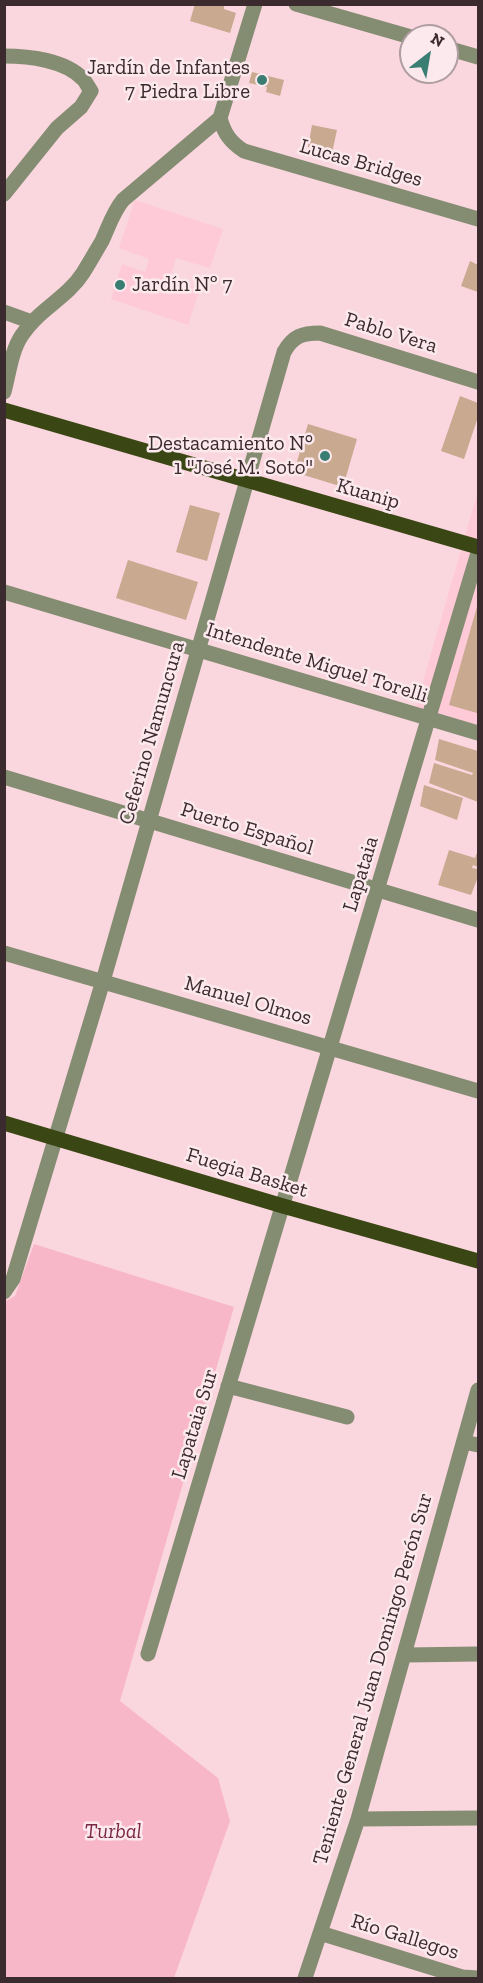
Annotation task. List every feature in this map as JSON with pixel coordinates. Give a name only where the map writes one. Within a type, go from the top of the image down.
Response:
[{"type":"main road","name":"Kuanip","points":[[4,410],[478,547]]},
{"type":"main road","name":"Fuegia Basket","points":[[4,1123],[282,1206],[478,1261]]},
{"type":"street","points":[[4,392],[21,336],[32,322],[66,293],[82,275],[102,240],[114,210],[220,118],[255,4]]},
{"type":"street","points":[[296,4],[399,34]]},
{"type":"street","points":[[459,51],[478,57]]},
{"type":"street","points":[[4,56],[46,60],[64,67],[82,77],[91,91],[81,107],[57,128],[5,191]]},
{"type":"street","name":"Lucas Bridges","points":[[220,118],[224,132],[234,145],[244,151],[478,219]]},
{"type":"street","points":[[4,312],[32,322]]},
{"type":"street","name":"Pablo Vera","points":[[291,340],[305,333],[320,333],[478,382]]},
{"type":"street","name":"Ceferino Namuncura","points":[[9,1285],[103,981],[284,352],[291,340]]},
{"type":"street","name":"Lapataia","points":[[282,1206],[478,553]]},
{"type":"street","name":"Intendente Miguel Torelli","points":[[4,592],[478,733]]},
{"type":"street","name":"Puerto Español","points":[[4,777],[478,920]]},
{"type":"street","name":"Manuel Olmos","points":[[4,953],[478,1091]]},
{"type":"street","name":"Lapataia Sur","points":[[148,1654],[282,1206]]},
{"type":"street","points":[[228,1386],[347,1417]]},
{"type":"street","name":"Teniente General Juan Domingo Perón Sur","points":[[305,1978],[358,1819],[405,1655],[471,1444],[478,1390]]},
{"type":"street","points":[[405,1655],[478,1654]]},
{"type":"street","points":[[358,1819],[478,1818]]},
{"type":"street","name":"Río Gallegos","points":[[320,1933],[462,1977],[478,1978]]},
{"type":"shaded area","points":[[135,200],[223,229],[210,268],[176,258],[170,279],[200,289],[188,325],[111,299],[122,264],[145,272],[149,259],[119,248]]},
{"type":"shaded area","points":[[478,491],[478,740],[412,720]]},
{"type":"green space","name":"Turbal","points":[[34,1244],[234,1307],[120,1701],[218,1778],[230,1821],[174,1978],[5,1978],[4,1302],[15,1296]]},
{"type":"building","points":[[195,4],[224,4],[224,9],[236,13],[230,33],[190,21]]},
{"type":"building","points":[[252,72],[284,80],[280,96],[266,92],[267,87],[249,83]]},
{"type":"building","points":[[312,125],[337,130],[332,153],[308,147]]},
{"type":"building","points":[[470,261],[478,265],[478,292],[461,286]]},
{"type":"building","points":[[460,396],[478,403],[478,417],[464,459],[441,451]]},
{"type":"building","name":"Destacamiento N° 1 \"José M. Soto\"","points":[[308,424],[357,439],[343,487],[294,472]]},
{"type":"building","points":[[190,505],[220,513],[207,561],[176,552]]},
{"type":"building","points":[[128,560],[198,582],[186,620],[116,598]]},
{"type":"building","points":[[478,603],[478,707],[477,713],[449,705]]},
{"type":"building","points":[[439,739],[478,751],[478,802],[429,783],[434,763],[472,775],[473,773],[435,760]]},
{"type":"building","points":[[424,785],[463,798],[457,820],[420,806]]},
{"type":"building","points":[[449,850],[475,858],[478,850],[478,867],[473,865],[472,868],[478,869],[478,877],[471,895],[438,885]]},
{"type":"place","name":"Jardín de Infantes 7 Piedra Libre","points":[[262,80]]},
{"type":"place","name":"Jardín Nº 7","points":[[120,285]]},
{"type":"place","name":"Destacamiento N° 1 \"José M. Soto\"","points":[[325,456]]}]
